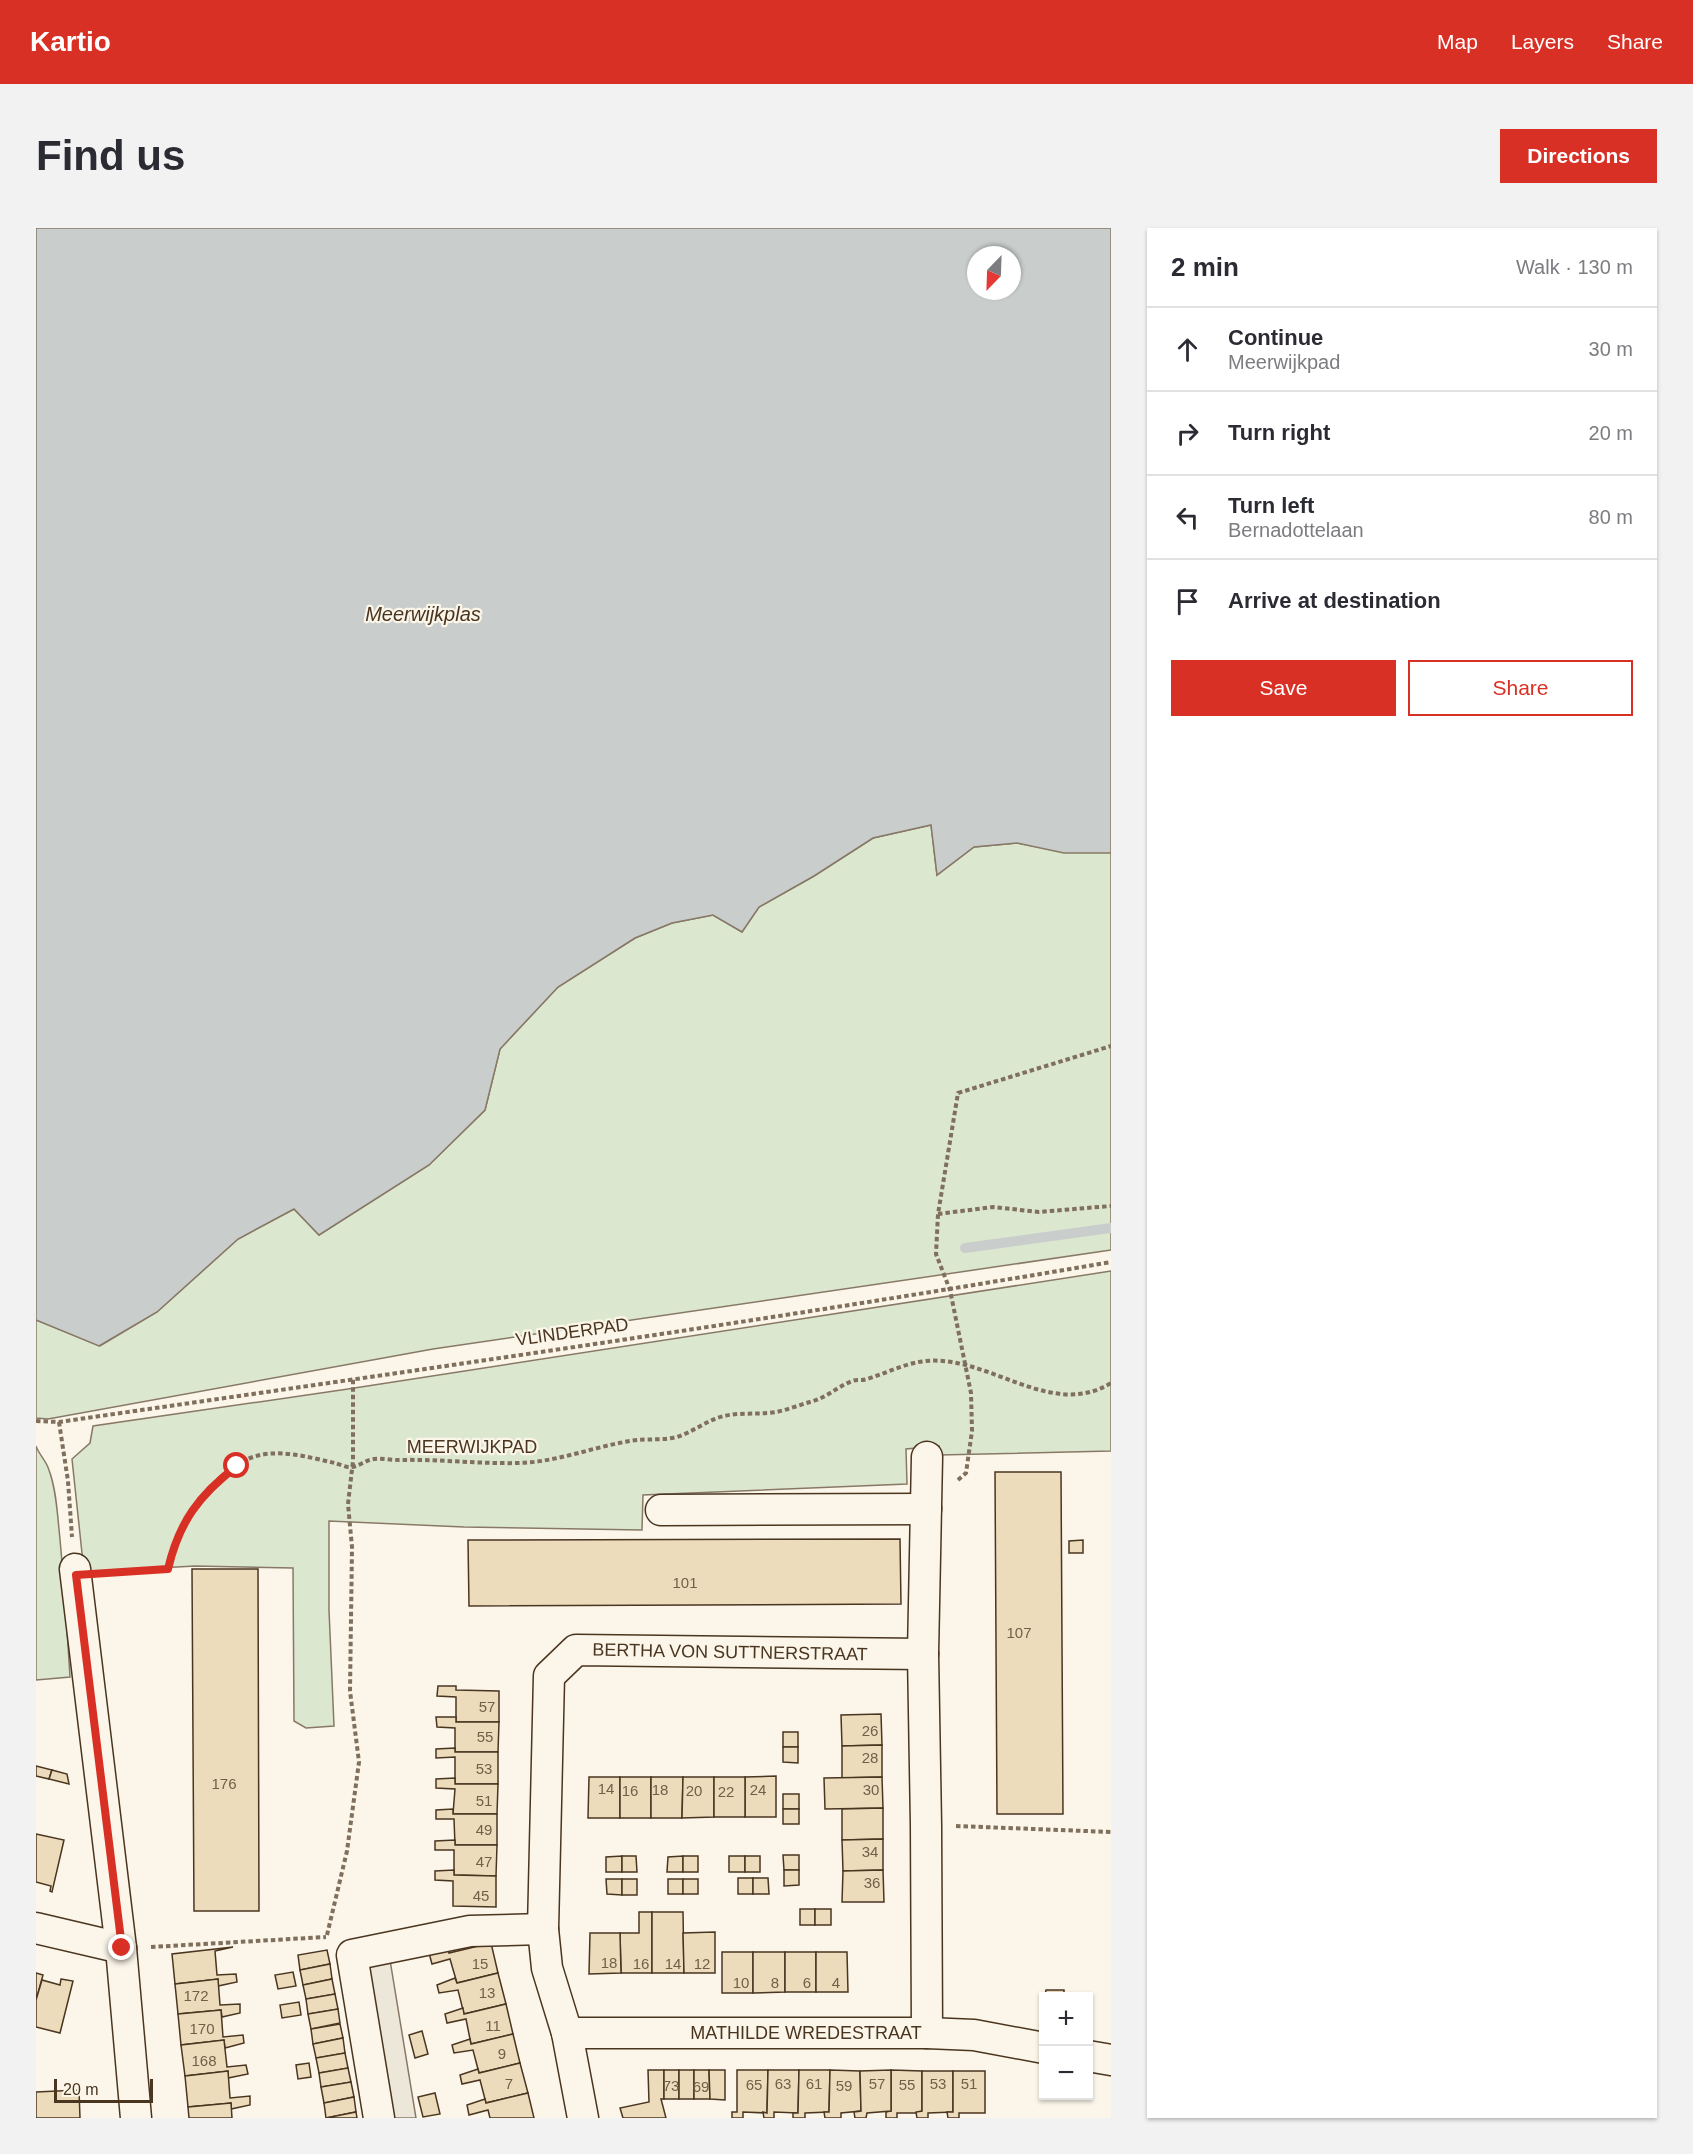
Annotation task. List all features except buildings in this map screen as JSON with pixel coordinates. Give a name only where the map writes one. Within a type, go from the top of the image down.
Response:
[{"type":"street","points":[[927,1457],[923,1654],[927,2032]]},
{"type":"street","points":[[661,1510],[926,1509]]},
{"type":"street","points":[[76,1572],[122,1948],[136,2118]]},
{"type":"street","name":"BERTHA VON SUTTNERSTRAAT","points":[[583,2118],[567,2033],[548,1968],[543,1929],[549,1676],[576,1650],[923,1654]]},
{"type":"street","points":[[36,1928],[122,1948]]},
{"type":"street","points":[[379,2118],[352,1955],[470,1931],[543,1929]]},
{"type":"street","name":"MATHILDE WREDESTRAAT","points":[[567,2033],[927,2032],[974,2035],[1039,2047]]},
{"type":"street","points":[[1093,2057],[1111,2060]]},
{"type":"path","points":[[926,1509],[966,1473],[972,1431],[971,1393],[966,1365],[950,1290],[936,1254],[938,1214],[958,1093],[1111,1046]]},
{"type":"path","points":[[938,1214],[993,1208],[1039,1212],[1111,1206]]},
{"type":"path","name":"VLINDERPAD","points":[[36,1420],[59,1422],[353,1379],[950,1290],[1111,1262]]},
{"type":"path","name":"MEERWIJKPAD","points":[[76,1572],[168,1569],[174,1542],[192,1509],[216,1482],[250,1458],[267,1454],[283,1454],[352,1468],[371,1459],[519,1463],[550,1460],[632,1440],[674,1438],[722,1417],[743,1413],[778,1412],[812,1402],[854,1380],[865,1380],[908,1364],[945,1361],[966,1365],[1018,1383],[1059,1393],[1086,1393],[1099,1390],[1111,1383]]},
{"type":"path","points":[[327,1937],[347,1851],[359,1762],[350,1691],[352,1547],[348,1504],[352,1468],[353,1379]]},
{"type":"path","points":[[59,1422],[68,1481],[76,1572]]},
{"type":"path","points":[[926,1825],[1111,1833]]},
{"type":"path","points":[[122,1948],[347,1936],[352,1955]]},
{"type":"green space","points":[[931,825],[937,875],[974,847],[1017,843],[1038,847],[1063,842],[1111,850],[1111,1250],[433,1349],[48,1419],[36,1418],[36,1320],[100,1346],[157,1312],[238,1239],[294,1209],[319,1235],[429,1165],[485,1110],[500,1049],[558,987],[635,938],[672,923],[713,915],[742,932],[759,907],[814,876],[873,838]]},
{"type":"green space","points":[[1111,1271],[1111,1451],[939,1455],[939,1446],[906,1449],[907,1484],[643,1495],[642,1530],[464,1527],[329,1521],[329,1610],[334,1726],[306,1728],[294,1721],[293,1568],[195,1566],[84,1572],[72,1459],[90,1443],[93,1426],[348,1389]]},
{"type":"green space","points":[[36,1446],[48,1466],[56,1500],[70,1677],[36,1680]]},
{"type":"shaded area","points":[[390,1960],[416,2118],[382,2118],[357,1965]]},
{"type":"water","name":"Meerwijkplas","points":[[36,228],[1111,228],[1111,853],[1064,853],[1017,843],[974,847],[937,875],[931,825],[873,838],[814,876],[759,907],[742,932],[713,915],[672,923],[635,938],[558,987],[500,1049],[485,1110],[429,1165],[319,1235],[294,1209],[238,1239],[157,1312],[99,1346],[36,1320]]},
{"type":"waterway","points":[[965,1248],[1111,1228]]},
{"type":"route","points":[[122,1948],[76,1575],[168,1569],[174,1542],[192,1509],[216,1482],[237,1466]]}]
